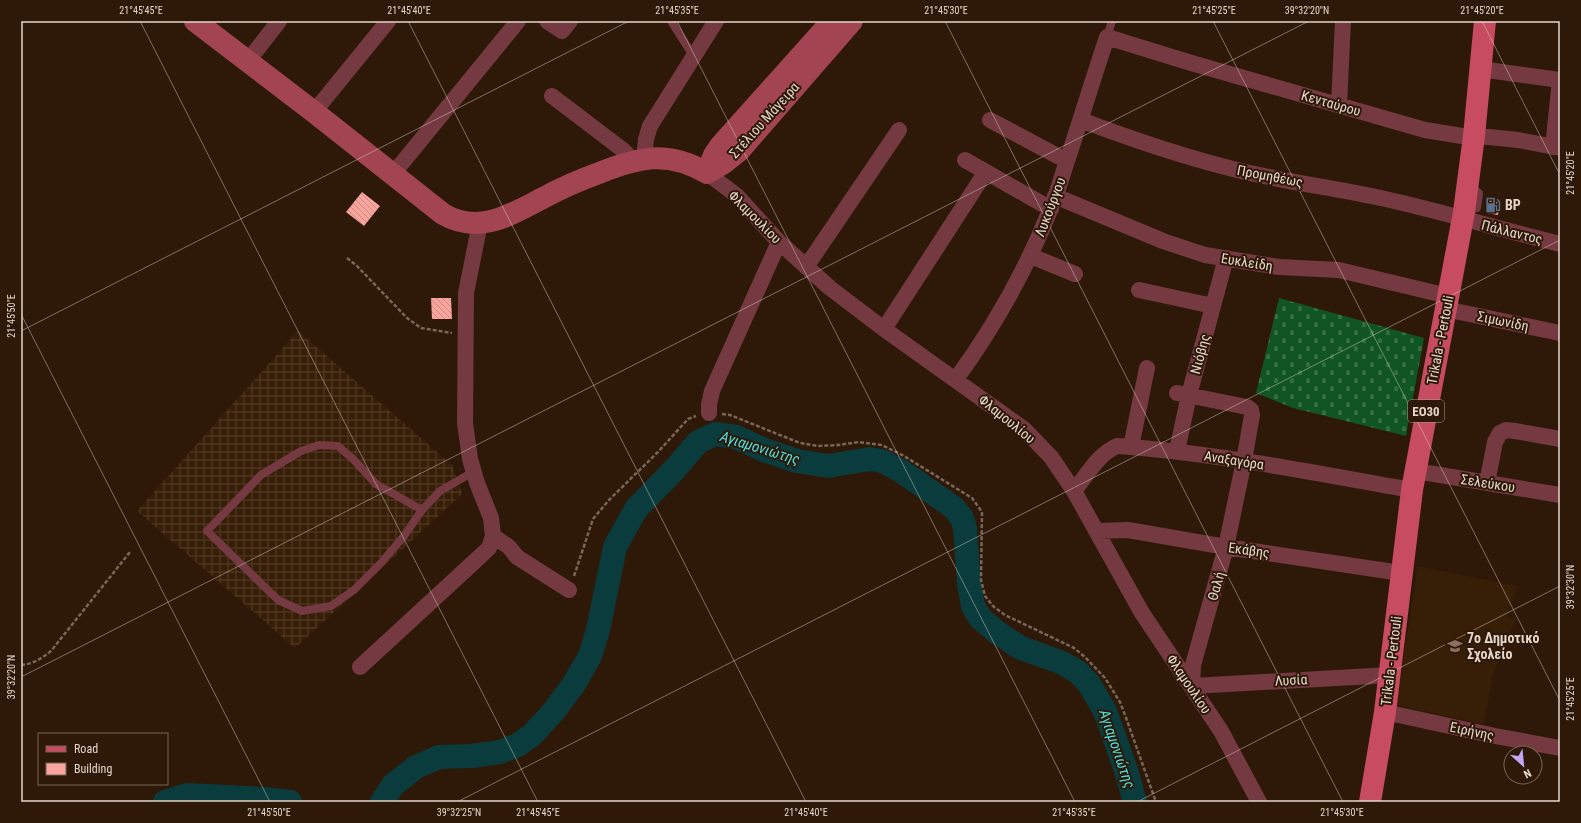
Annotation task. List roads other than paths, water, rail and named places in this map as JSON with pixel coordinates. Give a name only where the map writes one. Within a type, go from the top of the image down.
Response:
[{"type":"main road","points":[[195,21],[248,60],[443,214],[452,219],[465,223],[480,223],[505,216],[591,176],[620,164],[638,159],[678,160],[693,165],[707,173]]},
{"type":"main road","name":"Στέλιου Μάγειρα","points":[[707,173],[714,155],[720,146],[832,21]]},
{"type":"main road","name":"Στέλιου Μάγειρα","points":[[707,173],[724,163],[739,151],[852,21]]},
{"type":"main road","name":"Trikala - Pertouli","points":[[1370,802],[1385,712],[1401,573],[1414,480],[1446,302],[1464,216],[1474,136],[1485,21]]},
{"type":"street","points":[[248,60],[279,21]]},
{"type":"street","points":[[314,112],[388,21]]},
{"type":"street","points":[[393,174],[518,21]]},
{"type":"street","points":[[547,21],[562,31],[570,21]]},
{"type":"street","points":[[552,96],[623,150],[638,159],[650,126],[716,21]]},
{"type":"street","points":[[1339,105],[1343,21]]},
{"type":"street","name":"Κενταύρου","points":[[1107,37],[1188,62],[1425,130],[1462,136],[1518,140],[1557,148]]},
{"type":"street","name":"Λυκούργου","points":[[956,379],[978,349],[1031,256],[1053,202],[1107,37]]},
{"type":"street","points":[[1480,69],[1560,80],[1557,148]]},
{"type":"street","points":[[990,120],[1067,161]]},
{"type":"street","name":"Προμηθέως","points":[[1081,120],[1127,138],[1180,155],[1234,169],[1464,216]]},
{"type":"street","points":[[806,267],[899,130]]},
{"type":"street","name":"Ευκλείδη","points":[[965,160],[985,173],[1053,202],[1189,251],[1296,269],[1313,268],[1339,270],[1446,302]]},
{"type":"street","name":"Φλαμουλίου","points":[[707,173],[736,195],[779,242],[830,288],[1024,429],[1051,457],[1074,491],[1142,613],[1221,731],[1259,802]]},
{"type":"street","points":[[884,328],[985,173]]},
{"type":"street","name":"Πάλλαντος","points":[[1464,216],[1560,244]]},
{"type":"street","points":[[360,668],[489,548],[493,536],[491,518],[473,472],[465,423],[465,334],[468,279],[480,223]]},
{"type":"street","points":[[709,412],[712,392],[779,242]]},
{"type":"street","points":[[1031,256],[1075,274]]},
{"type":"street","name":"Νιόβης","points":[[1177,451],[1183,394],[1213,306],[1226,258]]},
{"type":"street","points":[[1139,290],[1213,306]]},
{"type":"street","name":"Σιμωνίδη","points":[[1446,302],[1560,333]]},
{"type":"street","points":[[1131,447],[1147,368]]},
{"type":"street","name":"Θαλή","points":[[1183,394],[1247,407],[1251,410],[1252,415],[1226,547],[1193,665],[1192,686]]},
{"type":"street","points":[[1487,483],[1495,442],[1500,433],[1506,430],[1515,430],[1560,439]]},
{"type":"street","name":"Αναξαγόρα","points":[[1074,491],[1109,449],[1117,446],[1177,451],[1244,461],[1414,480]]},
{"type":"street","name":"Σελεύκου","points":[[1414,480],[1487,483],[1560,495]]},
{"type":"street","name":"Εκάβης","points":[[1097,531],[1128,530],[1226,547],[1401,573]]},
{"type":"street","points":[[493,536],[509,547],[517,557],[569,590]]},
{"type":"street","name":"Λυσία","points":[[1192,686],[1390,675]]},
{"type":"street","name":"Ειρήνης","points":[[1385,712],[1495,736],[1560,748]]},
{"type":"lane","points":[[671,21],[694,57]]},
{"type":"lane","name":"Λυκούργου","points":[[1107,37],[1112,21]]},
{"type":"lane","points":[[422,510],[376,484],[354,460],[338,446],[320,445],[301,451],[261,476],[207,531],[278,600],[302,611],[331,606],[354,590],[381,563],[404,536],[422,510],[440,491],[473,472]]},
{"type":"waterway","name":"Αγιαμονιώτης","points":[[382,802],[393,785],[416,767],[439,757],[472,756],[500,752],[518,745],[532,735],[554,711],[574,684],[590,656],[598,630],[615,547],[636,509],[675,469],[698,442],[715,434],[736,437],[764,450],[797,461],[828,466],[870,459],[882,461],[901,471],[953,507],[962,518],[965,528],[969,584],[973,606],[980,618],[998,633],[1019,647],[1060,662],[1078,672],[1089,684],[1105,711],[1126,770],[1135,802]]},
{"type":"waterway","name":"Αγιαμονιώτης","points":[[165,802],[187,795],[264,799],[290,802]]},
{"type":"place","name":"BP","points":[[1493,205]]},
{"type":"place","name":"7ο Δημοτικό Σχολείο","points":[[1455,646]]}]
